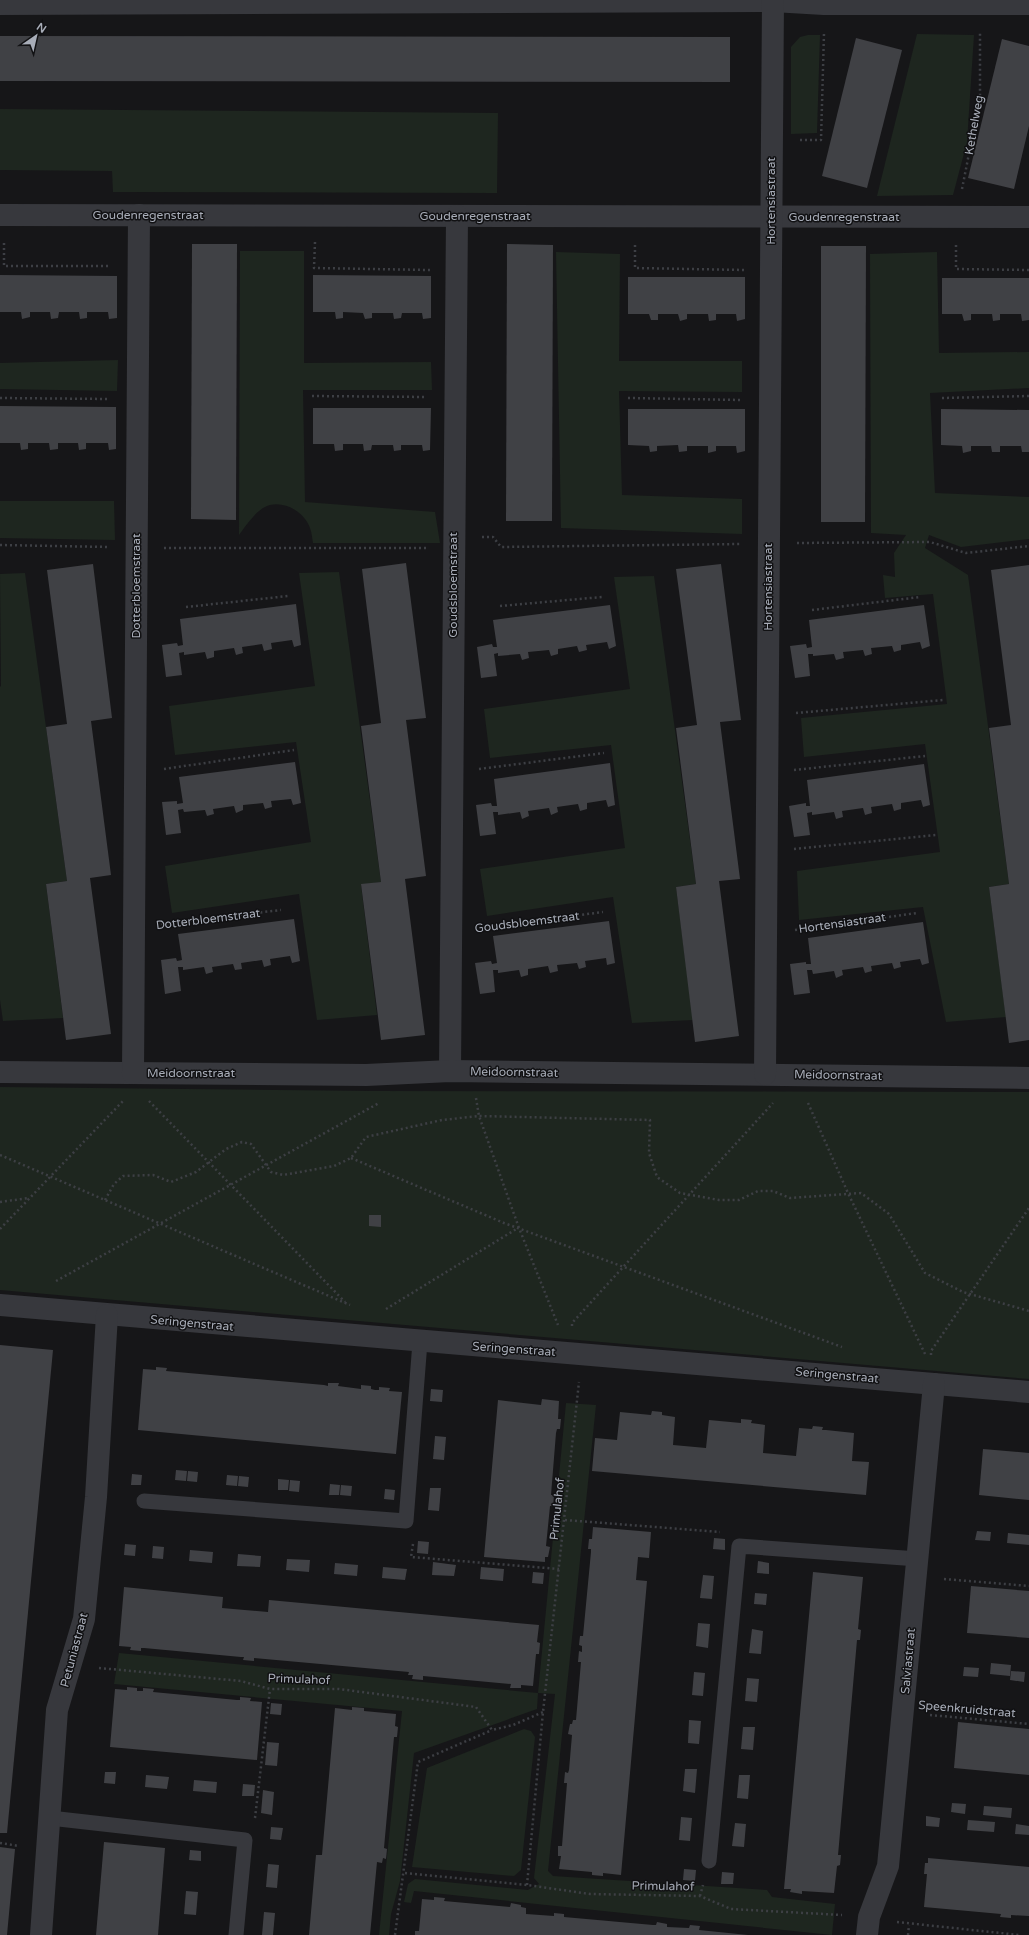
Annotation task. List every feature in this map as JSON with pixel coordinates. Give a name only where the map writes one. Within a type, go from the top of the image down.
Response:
[{"type":"street","points":[[0,4],[773,1],[824,4],[1029,4]]},
{"type":"street","name":"Hortensiastraat","points":[[765,1074],[773,1]]},
{"type":"street","name":"Goudenregenstraat","points":[[2,215],[1029,217]]},
{"type":"street","name":"Dotterbloemstraat","points":[[135,1080],[134,927],[139,215]]},
{"type":"street","name":"Goudsbloemstraat","points":[[450,1071],[457,216]]},
{"type":"street","name":"Meidoornstraat","points":[[0,1072],[135,1080],[406,1074],[450,1071],[1029,1078]]},
{"type":"street","name":"Seringenstraat","points":[[0,1305],[107,1316],[575,1354],[932,1374],[1029,1392]]},
{"type":"street","name":"Petuniastraat","points":[[41,1935],[57,1710],[84,1619],[96,1497],[107,1316]]},
{"type":"street","name":"Salviastraat","points":[[868,1926],[888,1866],[917,1568],[932,1374]]},
{"type":"lane","points":[[144,1501],[406,1521],[420,1342]]},
{"type":"lane","points":[[709,1861],[740,1546],[917,1568]]},
{"type":"lane","points":[[50,1818],[245,1840],[236,1935]]},
{"type":"path","points":[[771,139],[821,140],[824,4]]},
{"type":"path","name":"Kethelweg","points":[[956,217],[980,98],[980,31]]},
{"type":"path","points":[[2,215],[4,266],[138,266]]},
{"type":"path","points":[[315,216],[314,268],[456,271]]},
{"type":"path","points":[[636,216],[635,268],[772,270]]},
{"type":"path","points":[[956,217],[956,269],[1029,270]]},
{"type":"path","points":[[312,396],[455,397]]},
{"type":"path","points":[[942,398],[1029,396]]},
{"type":"path","points":[[0,398],[137,400]]},
{"type":"path","points":[[628,398],[769,400]]},
{"type":"path","points":[[0,546],[454,548],[460,537],[493,537],[501,547],[930,542],[966,552],[1029,546]]},
{"type":"path","points":[[186,607],[288,596]]},
{"type":"path","points":[[500,606],[602,597]]},
{"type":"path","points":[[812,610],[920,597]]},
{"type":"path","points":[[790,714],[943,700]]},
{"type":"path","points":[[135,772],[294,750]]},
{"type":"path","points":[[452,773],[604,753]]},
{"type":"path","points":[[768,773],[925,756]]},
{"type":"path","points":[[789,850],[936,835]]},
{"type":"path","name":"Dotterbloemstraat","points":[[134,927],[282,910]]},
{"type":"path","name":"Goudsbloemstraat","points":[[450,932],[603,912]]},
{"type":"path","name":"Hortensiastraat","points":[[766,934],[917,913]]},
{"type":"path","points":[[473,1072],[478,1116],[519,1228],[575,1354]]},
{"type":"path","points":[[52,1283],[230,1184],[405,1090],[406,1074]]},
{"type":"path","points":[[0,1229],[50,1177],[135,1080],[208,1162],[347,1304]]},
{"type":"path","name":"Primulahof","points":[[527,1885],[543,1712],[565,1520],[575,1354],[572,1323],[775,1101]]},
{"type":"path","points":[[806,1101],[932,1374]]},
{"type":"path","points":[[105,1200],[114,1184],[123,1176],[153,1175],[171,1182],[196,1172],[226,1149],[242,1142],[251,1144],[271,1172],[283,1175],[334,1166],[351,1158],[366,1137],[442,1120],[478,1116],[650,1120],[649,1153],[657,1177],[680,1193],[719,1200],[739,1200],[758,1191],[773,1191],[790,1198],[861,1193],[889,1214],[925,1273],[971,1294],[1029,1311]]},
{"type":"path","points":[[0,1155],[354,1307]]},
{"type":"path","points":[[351,1158],[519,1228],[847,1349]]},
{"type":"path","points":[[0,1202],[30,1198]]},
{"type":"path","points":[[932,1374],[931,1351],[1029,1208]]},
{"type":"path","points":[[373,1338],[374,1316],[519,1228]]},
{"type":"path","points":[[565,1520],[737,1533],[740,1546]]},
{"type":"path","points":[[406,1521],[414,1537],[411,1558],[559,1569]]},
{"type":"path","points":[[917,1568],[1029,1586]]},
{"type":"path","name":"Primulahof","points":[[71,1666],[241,1681],[270,1689],[339,1689],[476,1708],[492,1730]]},
{"type":"path","points":[[245,1840],[254,1832],[270,1689]]},
{"type":"path","points":[[395,1935],[405,1873],[418,1762],[492,1730],[513,1725],[543,1712]]},
{"type":"path","name":"Speenkruidstraat","points":[[904,1713],[1029,1724]]},
{"type":"path","name":"Primulahof","points":[[405,1873],[527,1885],[590,1894],[700,1896],[731,1909],[868,1926],[909,1925],[1019,1935]]},
{"type":"path","points":[[908,1935],[909,1925]]},
{"type":"shaded area","points":[[917,34],[974,35],[967,142],[953,195],[877,196]]},
{"type":"shaded area","points":[[820,35],[817,133],[791,134],[791,47],[800,37]]},
{"type":"shaded area","points":[[0,109],[498,113],[497,193],[113,192],[112,171],[0,170]]},
{"type":"shaded area","points":[[240,251],[304,251],[304,363],[431,362],[432,390],[303,390],[305,502],[435,512],[440,543],[313,543],[310,528],[304,518],[294,509],[276,504],[265,507],[261,510],[252,518],[239,535]]},
{"type":"shaded area","points":[[556,252],[620,254],[619,361],[742,361],[742,392],[619,391],[622,495],[742,499],[742,534],[561,528]]},
{"type":"shaded area","points":[[937,252],[939,353],[1029,352],[1029,388],[930,393],[935,493],[1029,497],[1029,539],[961,547],[929,535],[925,548],[968,575],[1009,884],[989,887],[1006,1017],[946,1022],[923,907],[799,920],[797,871],[940,852],[925,744],[804,757],[801,718],[947,704],[933,594],[885,598],[883,575],[895,577],[894,553],[906,535],[871,533],[870,254]]},
{"type":"shaded area","points":[[118,360],[117,391],[0,389],[0,363]]},
{"type":"shaded area","points":[[0,501],[114,501],[115,540],[0,538]]},
{"type":"shaded area","points":[[339,572],[381,882],[361,885],[377,1015],[317,1020],[299,894],[172,913],[165,866],[311,842],[296,742],[175,755],[169,706],[315,686],[299,573]]},
{"type":"shaded area","points":[[25,573],[67,881],[46,884],[63,1018],[3,1021],[0,1000],[0,574]]},
{"type":"shaded area","points":[[654,576],[696,884],[676,887],[693,1020],[632,1023],[613,897],[487,916],[480,869],[625,848],[611,745],[490,758],[484,709],[630,689],[614,577]]},
{"type":"shaded area","points":[[0,1087],[370,1091],[1029,1092],[1029,1379],[0,1290]]},
{"type":"shaded area","points":[[566,1403],[596,1405],[548,1871],[553,1876],[767,1890],[772,1897],[835,1904],[832,1935],[414,1891],[411,1903],[404,1902],[408,1884],[415,1879],[528,1890],[539,1884],[534,1878],[555,1694],[538,1693]]},
{"type":"shaded area","points":[[119,1653],[538,1693],[537,1709],[414,1753],[400,1881],[391,1914],[389,1935],[379,1935],[402,1711],[114,1684]]},
{"type":"shaded area","points":[[524,1729],[531,1731],[535,1737],[521,1870],[514,1876],[412,1867],[427,1768]]},
{"type":"building","points":[[0,36],[730,37],[730,82],[0,81]]},
{"type":"building","points":[[856,38],[902,50],[867,188],[822,176]]},
{"type":"building","points":[[1002,39],[1029,46],[1029,126],[1014,189],[968,178]]},
{"type":"building","points":[[192,244],[237,244],[236,520],[191,519]]},
{"type":"building","points":[[507,244],[553,245],[552,521],[506,521]]},
{"type":"building","points":[[821,246],[866,246],[865,522],[821,522]]},
{"type":"building","points":[[0,275],[117,276],[117,318],[109,319],[108,312],[87,312],[87,318],[80,319],[79,312],[59,312],[58,318],[51,319],[50,312],[30,312],[30,317],[22,319],[21,312],[0,312]]},
{"type":"building","points":[[313,275],[431,276],[431,318],[423,319],[422,313],[402,313],[401,318],[394,319],[393,313],[372,313],[372,318],[365,319],[363,313],[343,312],[343,318],[336,319],[335,312],[313,312]]},
{"type":"building","points":[[628,277],[745,277],[745,319],[737,321],[736,314],[716,314],[716,320],[709,321],[708,314],[687,314],[687,319],[680,321],[678,314],[658,314],[658,320],[651,320],[649,314],[628,314]]},
{"type":"building","points":[[942,278],[1029,278],[1029,320],[1022,321],[1021,314],[1000,314],[1000,320],[993,321],[992,314],[971,314],[971,320],[964,321],[962,314],[942,314]]},
{"type":"building","points":[[0,406],[116,407],[116,449],[109,450],[108,443],[86,443],[86,449],[79,450],[78,443],[58,443],[58,449],[50,450],[49,443],[28,443],[28,449],[21,450],[20,443],[0,443]]},
{"type":"building","points":[[313,408],[431,408],[430,450],[423,451],[422,445],[401,445],[401,450],[394,451],[393,445],[372,445],[371,450],[364,451],[363,444],[343,444],[343,450],[335,451],[334,444],[313,444]]},
{"type":"building","points":[[628,409],[745,409],[745,451],[737,453],[736,446],[716,446],[716,451],[708,453],[708,446],[687,446],[687,451],[679,452],[678,445],[657,446],[657,451],[650,452],[649,446],[628,445]]},
{"type":"building","points":[[941,409],[1029,410],[1029,452],[1022,452],[1021,446],[1000,446],[1000,452],[992,452],[991,446],[971,446],[971,451],[963,453],[962,446],[941,445]]},
{"type":"building","points":[[406,563],[426,718],[406,720],[426,876],[405,879],[425,1035],[381,1040],[361,884],[381,882],[361,726],[381,723],[362,569]]},
{"type":"building","points":[[93,564],[112,718],[91,721],[111,875],[90,878],[111,1034],[66,1040],[46,884],[67,881],[46,727],[67,724],[47,570]]},
{"type":"building","points":[[721,564],[741,720],[720,722],[740,879],[719,881],[739,1036],[695,1042],[676,887],[696,884],[676,728],[697,725],[676,569]]},
{"type":"building","points":[[1029,565],[1029,1040],[1009,1043],[989,887],[1009,884],[989,728],[1011,725],[991,570]]},
{"type":"building","points":[[296,604],[301,645],[294,647],[292,640],[271,643],[272,649],[264,651],[262,644],[242,647],[243,653],[236,655],[234,648],[214,651],[214,657],[207,659],[205,652],[184,655],[184,652],[179,653],[182,675],[166,677],[162,645],[177,643],[178,646],[183,645],[180,619]]},
{"type":"building","points":[[610,605],[616,646],[609,649],[607,642],[586,645],[587,650],[579,652],[577,646],[558,649],[558,654],[551,656],[549,650],[528,652],[529,658],[522,660],[520,654],[498,656],[498,653],[494,654],[497,676],[481,678],[477,647],[492,644],[493,647],[497,647],[493,620]]},
{"type":"building","points":[[924,605],[930,646],[922,649],[920,642],[901,645],[901,650],[894,652],[892,646],[871,648],[872,654],[865,656],[863,650],[843,652],[844,658],[836,660],[834,654],[813,656],[813,654],[808,654],[810,676],[795,678],[790,646],[806,644],[807,648],[812,647],[809,620]]},
{"type":"building","points":[[295,762],[301,803],[293,805],[291,799],[271,801],[272,807],[265,809],[263,803],[243,805],[243,810],[236,813],[234,806],[213,809],[214,814],[207,816],[205,810],[184,812],[183,809],[178,810],[181,833],[166,835],[162,802],[177,801],[177,804],[183,803],[179,777]]},
{"type":"building","points":[[610,763],[615,805],[608,807],[606,800],[587,803],[587,809],[580,811],[578,804],[557,807],[558,812],[551,815],[549,808],[528,811],[529,816],[522,819],[520,812],[498,815],[498,812],[493,812],[496,834],[480,836],[476,805],[491,803],[492,806],[497,806],[494,779]]},
{"type":"building","points":[[924,764],[930,805],[923,807],[921,800],[901,803],[901,809],[894,811],[892,804],[871,807],[872,813],[865,815],[863,808],[842,811],[843,817],[836,819],[834,812],[812,815],[812,812],[807,813],[810,835],[794,837],[789,806],[806,803],[806,806],[810,806],[807,780]]},
{"type":"building","points":[[294,919],[300,961],[292,963],[290,956],[270,959],[271,965],[264,967],[262,960],[241,963],[242,969],[235,970],[233,964],[212,967],[213,972],[206,974],[204,967],[183,970],[183,967],[178,967],[181,991],[165,994],[161,960],[176,958],[177,961],[182,960],[178,934]]},
{"type":"building","points":[[609,921],[615,963],[607,965],[606,958],[585,961],[586,967],[579,969],[577,963],[557,965],[558,971],[550,973],[548,966],[528,969],[528,975],[521,977],[519,970],[498,973],[498,970],[493,970],[495,992],[480,994],[475,963],[491,961],[492,964],[497,963],[493,936]]},
{"type":"building","points":[[923,922],[929,963],[922,965],[920,959],[900,962],[901,967],[894,969],[892,963],[871,966],[872,971],[865,973],[863,967],[842,970],[843,975],[836,978],[834,971],[813,974],[812,970],[807,970],[810,993],[794,995],[790,964],[806,962],[806,964],[811,964],[808,938]]},
{"type":"building","points":[[369,1215],[381,1215],[381,1227],[369,1226]]},
{"type":"building","points":[[0,1345],[53,1350],[7,1833],[0,1833]]},
{"type":"building","points":[[156,1367],[167,1368],[166,1371],[328,1386],[328,1383],[339,1383],[338,1386],[361,1389],[361,1385],[371,1386],[371,1389],[375,1390],[379,1390],[379,1387],[390,1388],[389,1391],[402,1392],[396,1454],[138,1430],[143,1369],[156,1370]]},
{"type":"building","points":[[431,1389],[443,1390],[442,1402],[430,1401]]},
{"type":"building","points":[[542,1399],[559,1401],[558,1419],[561,1419],[560,1429],[557,1429],[556,1433],[551,1495],[554,1495],[553,1506],[550,1506],[546,1546],[550,1547],[548,1557],[545,1557],[545,1562],[484,1557],[498,1400],[541,1405]]},
{"type":"building","points":[[652,1411],[662,1412],[662,1415],[675,1417],[673,1445],[706,1448],[709,1420],[741,1423],[741,1419],[752,1420],[751,1423],[765,1425],[763,1453],[796,1456],[799,1428],[812,1429],[813,1426],[823,1427],[822,1430],[854,1433],[852,1461],[869,1462],[866,1495],[592,1471],[595,1438],[617,1440],[620,1412],[651,1415]]},
{"type":"building","points":[[435,1436],[446,1437],[444,1460],[433,1459]]},
{"type":"building","points":[[983,1449],[1029,1453],[1029,1500],[979,1495]]},
{"type":"building","points":[[176,1470],[187,1471],[186,1481],[175,1480]]},
{"type":"building","points":[[188,1471],[198,1472],[197,1482],[187,1481]]},
{"type":"building","points":[[132,1474],[142,1475],[141,1485],[131,1485]]},
{"type":"building","points":[[227,1475],[238,1476],[237,1486],[226,1485]]},
{"type":"building","points":[[239,1476],[249,1477],[248,1487],[238,1486]]},
{"type":"building","points":[[278,1479],[289,1480],[288,1490],[278,1490]]},
{"type":"building","points":[[290,1480],[300,1481],[299,1492],[289,1491]]},
{"type":"building","points":[[330,1484],[340,1485],[339,1495],[329,1495]]},
{"type":"building","points":[[341,1485],[352,1486],[351,1496],[340,1495]]},
{"type":"building","points":[[430,1488],[441,1488],[439,1511],[428,1510]]},
{"type":"building","points":[[385,1489],[395,1490],[394,1500],[384,1499]]},
{"type":"building","points":[[593,1527],[651,1532],[649,1558],[638,1557],[636,1580],[647,1581],[621,1875],[603,1873],[603,1876],[592,1875],[592,1872],[559,1869],[561,1856],[558,1856],[558,1846],[562,1846],[567,1783],[564,1783],[565,1772],[568,1773],[569,1770],[572,1735],[568,1734],[570,1724],[572,1724],[573,1720],[576,1720],[581,1662],[578,1662],[579,1651],[582,1652],[582,1646],[579,1645],[580,1636],[583,1636],[591,1552],[591,1549],[588,1549],[589,1539],[592,1539]]},
{"type":"building","points":[[977,1531],[991,1532],[990,1541],[975,1540]]},
{"type":"building","points":[[1008,1533],[1029,1535],[1029,1545],[1007,1543]]},
{"type":"building","points":[[714,1538],[725,1539],[725,1550],[713,1549]]},
{"type":"building","points":[[418,1541],[429,1542],[428,1554],[417,1553]]},
{"type":"building","points":[[125,1544],[136,1545],[135,1556],[124,1555]]},
{"type":"building","points":[[153,1546],[164,1547],[163,1559],[152,1558]]},
{"type":"building","points":[[190,1550],[213,1552],[212,1563],[189,1561]]},
{"type":"building","points":[[238,1554],[261,1556],[260,1567],[237,1566]]},
{"type":"building","points":[[287,1559],[310,1560],[309,1572],[286,1570]]},
{"type":"building","points":[[758,1561],[769,1563],[769,1574],[757,1573]]},
{"type":"building","points":[[433,1562],[456,1565],[454,1576],[432,1575]]},
{"type":"building","points":[[335,1563],[358,1565],[357,1576],[334,1574]]},
{"type":"building","points":[[383,1567],[407,1569],[405,1580],[382,1578]]},
{"type":"building","points":[[481,1567],[504,1569],[503,1581],[480,1579]]},
{"type":"building","points":[[533,1572],[544,1573],[543,1584],[532,1583]]},
{"type":"building","points":[[813,1572],[863,1577],[858,1629],[861,1630],[860,1640],[857,1640],[838,1855],[841,1855],[840,1865],[837,1866],[834,1893],[802,1891],[802,1894],[790,1892],[791,1889],[784,1889]]},
{"type":"building","points":[[703,1575],[714,1576],[712,1599],[700,1598]]},
{"type":"building","points":[[971,1586],[1029,1591],[1029,1638],[967,1633]]},
{"type":"building","points":[[124,1587],[223,1597],[222,1608],[268,1612],[269,1600],[539,1625],[537,1642],[540,1643],[539,1654],[536,1654],[533,1686],[521,1685],[521,1688],[510,1688],[511,1684],[423,1676],[423,1680],[412,1679],[413,1675],[408,1675],[409,1672],[254,1658],[254,1661],[243,1660],[244,1657],[144,1648],[141,1648],[141,1651],[130,1650],[131,1647],[119,1646]]},
{"type":"building","points":[[755,1593],[767,1594],[766,1605],[754,1604]]},
{"type":"building","points":[[698,1623],[710,1624],[708,1648],[696,1646]]},
{"type":"building","points":[[752,1629],[763,1631],[761,1654],[749,1653]]},
{"type":"building","points":[[991,1663],[1011,1665],[1010,1676],[990,1674]]},
{"type":"building","points":[[964,1667],[979,1668],[978,1677],[963,1676]]},
{"type":"building","points":[[1011,1671],[1025,1672],[1024,1682],[1010,1680]]},
{"type":"building","points":[[694,1672],[705,1673],[703,1696],[692,1695]]},
{"type":"building","points":[[747,1678],[759,1679],[757,1702],[745,1701]]},
{"type":"building","points":[[127,1687],[137,1688],[137,1691],[143,1691],[143,1688],[154,1689],[153,1692],[237,1700],[240,1700],[240,1697],[251,1698],[250,1701],[262,1702],[257,1760],[110,1747],[115,1689],[127,1690]]},
{"type":"building","points":[[271,1703],[282,1704],[281,1715],[270,1714]]},
{"type":"building","points":[[352,1707],[364,1708],[364,1711],[396,1714],[395,1726],[398,1727],[397,1737],[394,1737],[384,1848],[387,1849],[386,1859],[383,1858],[382,1863],[377,1862],[370,1935],[309,1935],[316,1855],[322,1855],[335,1708],[352,1710]]},
{"type":"building","points":[[689,1720],[701,1721],[699,1744],[688,1743]]},
{"type":"building","points":[[958,1722],[1029,1729],[1029,1775],[954,1768]]},
{"type":"building","points":[[743,1727],[755,1727],[753,1750],[741,1749]]},
{"type":"building","points":[[267,1742],[279,1743],[277,1766],[265,1765]]},
{"type":"building","points":[[685,1769],[697,1769],[695,1793],[683,1791]]},
{"type":"building","points":[[105,1772],[116,1772],[115,1784],[104,1783]]},
{"type":"building","points":[[146,1775],[169,1777],[167,1789],[145,1787]]},
{"type":"building","points":[[739,1775],[750,1775],[748,1799],[737,1798]]},
{"type":"building","points":[[194,1780],[217,1782],[216,1793],[193,1791]]},
{"type":"building","points":[[243,1784],[255,1785],[254,1796],[242,1796]]},
{"type":"building","points":[[263,1790],[274,1792],[272,1815],[261,1813]]},
{"type":"building","points":[[952,1803],[966,1804],[965,1814],[951,1812]]},
{"type":"building","points":[[984,1806],[1012,1808],[1011,1818],[983,1815]]},
{"type":"building","points":[[926,1816],[940,1818],[939,1827],[926,1826]]},
{"type":"building","points":[[681,1817],[692,1818],[690,1841],[679,1840]]},
{"type":"building","points":[[968,1820],[995,1822],[994,1832],[967,1830]]},
{"type":"building","points":[[735,1823],[746,1824],[744,1847],[732,1846]]},
{"type":"building","points":[[1016,1824],[1029,1826],[1029,1835],[1015,1834]]},
{"type":"building","points":[[271,1827],[283,1828],[281,1840],[270,1839]]},
{"type":"building","points":[[104,1842],[165,1848],[158,1935],[96,1935]]},
{"type":"building","points":[[0,1847],[15,1849],[7,1935],[0,1935]]},
{"type":"building","points":[[190,1850],[201,1851],[201,1861],[189,1860]]},
{"type":"building","points":[[928,1858],[1029,1867],[1029,1916],[1011,1915],[1011,1918],[1000,1917],[1001,1914],[924,1907],[927,1874],[924,1874],[925,1863],[928,1863]]},
{"type":"building","points":[[268,1864],[279,1865],[277,1888],[266,1887]]},
{"type":"building","points":[[684,1869],[696,1870],[695,1881],[683,1880]]},
{"type":"building","points":[[722,1872],[734,1873],[733,1884],[721,1884]]},
{"type":"building","points":[[186,1891],[198,1892],[196,1915],[184,1914]]},
{"type":"building","points":[[434,1897],[445,1898],[444,1901],[510,1907],[511,1903],[521,1905],[521,1907],[526,1908],[526,1914],[554,1916],[554,1913],[564,1914],[564,1917],[653,1925],[656,1925],[657,1922],[667,1924],[667,1927],[689,1928],[690,1925],[700,1926],[699,1930],[748,1935],[415,1935],[415,1931],[419,1931],[422,1899],[434,1900]]},
{"type":"building","points":[[264,1912],[275,1913],[273,1935],[262,1935]]}]
